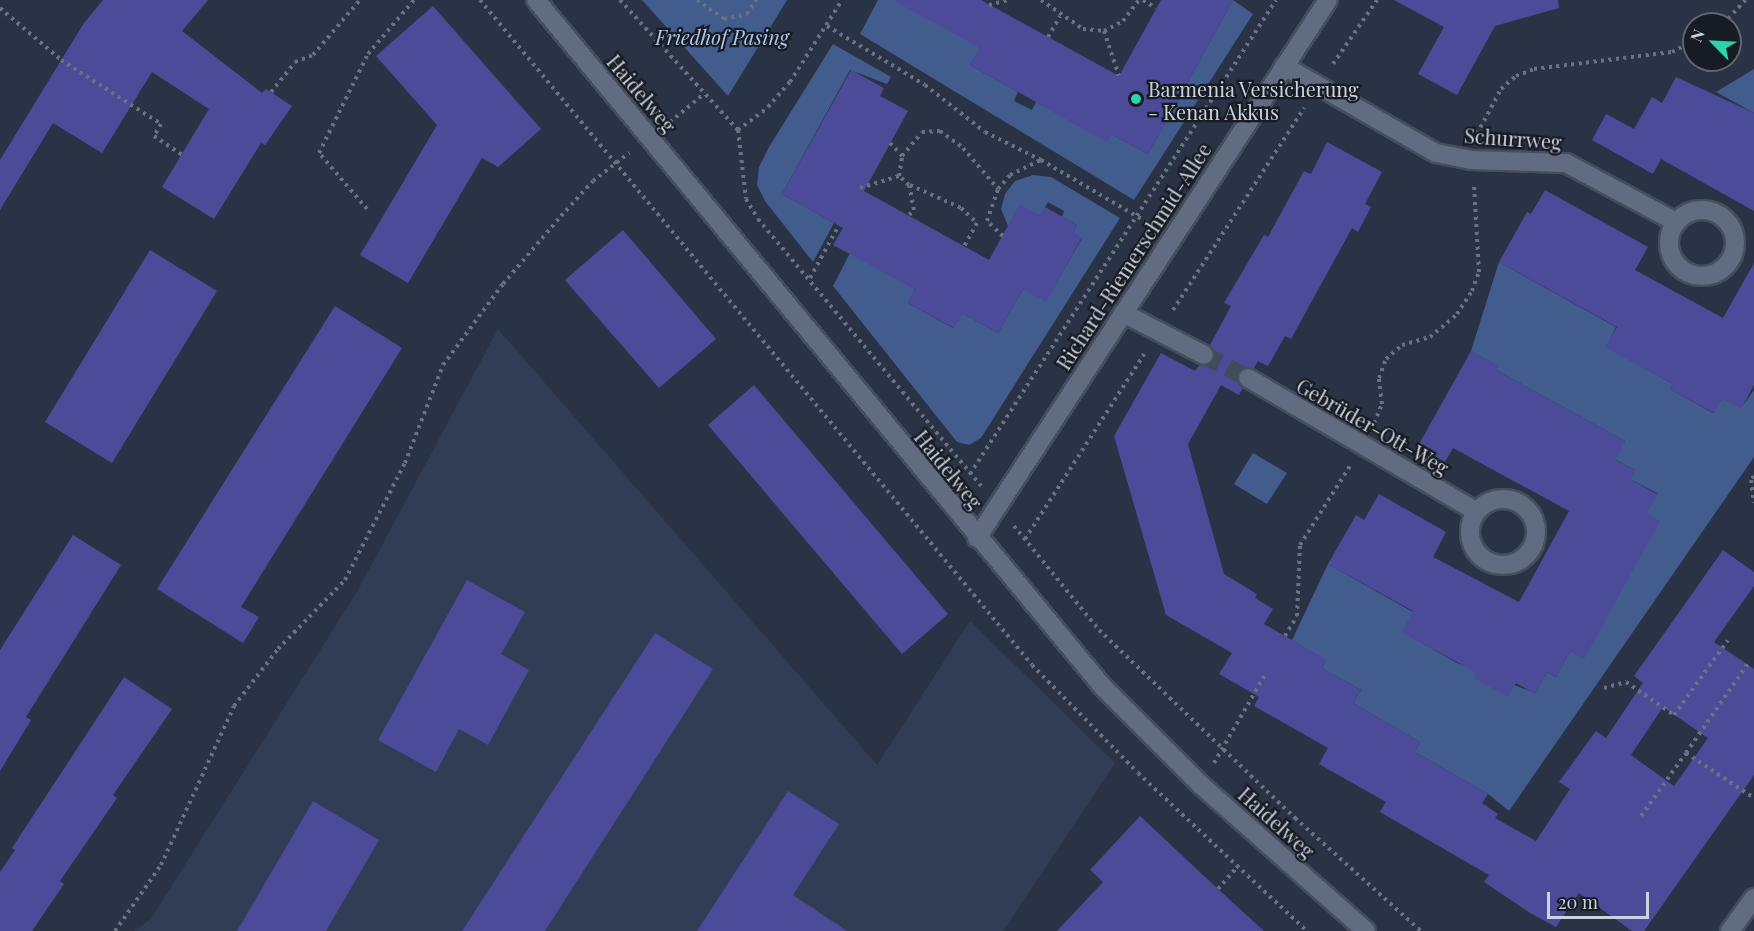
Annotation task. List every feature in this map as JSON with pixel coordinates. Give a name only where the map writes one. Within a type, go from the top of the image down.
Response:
[{"type":"street","name":"Haidelweg","points":[[536,0],[977,538],[1102,686],[1201,785],[1366,931]]},
{"type":"street","name":"Richard-Riemerschmid-Allee","points":[[977,538],[1328,0]]},
{"type":"street","name":"Schurrweg","points":[[1284,66],[1436,153],[1471,160],[1566,163],[1676,222]]},
{"type":"street","points":[[1124,313],[1204,356]]},
{"type":"street","name":"Gebrüder-Ott-Weg","points":[[1248,378],[1476,512]]},
{"type":"street","points":[[1730,931],[1754,898]]},
{"type":"path","points":[[270,92],[295,62],[313,55],[360,0]]},
{"type":"path","points":[[367,209],[319,153],[368,54],[414,0]]},
{"type":"path","points":[[480,0],[1032,665],[1237,867],[1307,931]]},
{"type":"path","points":[[697,0],[724,19],[747,14],[756,0]]},
{"type":"path","points":[[738,130],[768,107],[790,82],[842,0]]},
{"type":"path","points":[[989,4],[1008,0]]},
{"type":"path","points":[[1041,0],[1060,16],[1083,29],[1104,32],[1123,21],[1141,0],[1156,8]]},
{"type":"path","points":[[970,474],[1276,0]]},
{"type":"path","points":[[1025,539],[1377,0]]},
{"type":"path","points":[[1734,12],[1745,0]]},
{"type":"path","points":[[0,8],[61,60],[161,124],[154,136],[182,155]]},
{"type":"path","points":[[1048,37],[1060,16]]},
{"type":"path","points":[[827,26],[925,85],[985,132],[1041,160],[1172,236]]},
{"type":"path","points":[[1104,32],[1119,76]]},
{"type":"path","points":[[1285,636],[1297,616],[1300,545],[1363,446],[1382,404],[1379,378],[1386,359],[1402,345],[1430,337],[1457,314],[1479,272],[1471,160],[1475,138],[1501,89],[1516,76],[1534,69],[1672,52],[1682,47]]},
{"type":"path","points":[[115,931],[161,865],[234,706],[278,649],[345,580],[405,463],[443,365],[503,284],[561,216],[615,162],[650,138],[705,93]]},
{"type":"path","points":[[899,176],[902,156],[922,132],[940,131],[963,148],[998,189]]},
{"type":"path","points":[[890,143],[902,156]]},
{"type":"path","points":[[987,221],[998,189],[1010,175],[1041,160]]},
{"type":"path","points":[[899,176],[909,185],[961,208],[977,223]]},
{"type":"path","points":[[860,188],[899,176]]},
{"type":"path","points":[[909,185],[914,210],[909,215]]},
{"type":"path","points":[[964,246],[977,223],[987,221]]},
{"type":"path","points":[[987,221],[1003,236]]},
{"type":"path","points":[[810,278],[839,225]]},
{"type":"path","points":[[1754,476],[1751,480],[1754,503]]},
{"type":"path","points":[[1604,688],[1626,682],[1674,715],[1728,640]]},
{"type":"path","points":[[1641,816],[1748,663]]},
{"type":"path","points":[[1201,785],[1266,673]]},
{"type":"path","points":[[1686,753],[1754,798]]},
{"type":"path","points":[[1218,889],[1237,867]]},
{"type":"shaded area","points":[[498,329],[877,765],[970,621],[1115,763],[1003,931],[134,931],[151,919],[358,590]]},
{"type":"green space","name":"Friedhof Pasing","points":[[642,0],[787,0],[728,96]]},
{"type":"green space","points":[[878,0],[917,0],[980,48],[970,65],[1018,92],[1014,101],[1032,110],[1036,102],[1107,141],[1111,134],[1148,154],[1233,0],[1253,14],[1134,200],[860,34]]},
{"type":"green space","points":[[833,44],[891,77],[887,84],[850,70],[782,194],[834,223],[813,262],[765,201],[757,185],[759,167],[769,147]]},
{"type":"green space","points":[[1754,69],[1754,113],[1716,92]]},
{"type":"green space","points":[[1033,175],[1051,177],[1120,218],[981,438],[969,445],[957,442],[833,286],[850,253],[915,289],[908,303],[953,328],[962,313],[998,333],[1023,289],[1046,301],[1082,238],[1073,233],[1077,225],[1062,217],[1064,211],[1048,202],[1040,216],[1020,205],[1008,226],[1001,209],[1005,194],[1015,181]]},
{"type":"green space","points":[[1499,262],[1616,327],[1606,347],[1673,384],[1670,389],[1713,413],[1722,398],[1741,408],[1754,390],[1754,457],[1509,811],[1488,794],[1415,752],[1420,742],[1353,703],[1361,690],[1322,668],[1326,660],[1292,640],[1328,564],[1413,612],[1403,632],[1457,663],[1535,693],[1547,672],[1556,677],[1570,651],[1583,658],[1659,521],[1646,514],[1657,493],[1630,479],[1635,470],[1614,459],[1625,441],[1496,370],[1498,366],[1471,351]]},
{"type":"green space","points":[[1253,453],[1287,473],[1267,504],[1234,484]]},
{"type":"building","points":[[103,0],[208,0],[182,31],[262,93],[266,89],[292,106],[265,145],[261,143],[214,219],[162,187],[209,109],[152,72],[102,153],[53,123],[0,210],[0,160],[84,23]]},
{"type":"building","points":[[893,0],[981,0],[1119,76],[1161,0],[1233,0],[1148,154],[1111,134],[1107,142],[970,65],[980,48]]},
{"type":"building","points":[[1394,0],[1558,0],[1559,8],[1495,26],[1457,95],[1418,74],[1444,27]]},
{"type":"building","points":[[433,6],[541,129],[498,167],[482,158],[408,283],[360,255],[437,125],[376,56]]},
{"type":"building","points":[[851,70],[884,88],[880,96],[908,111],[864,191],[989,260],[1020,204],[1040,216],[1045,207],[1077,225],[1073,233],[1082,237],[1046,302],[1023,289],[998,333],[962,313],[954,328],[908,303],[915,289],[833,245],[843,228],[782,194]]},
{"type":"building","points":[[1676,77],[1754,113],[1754,211],[1661,159],[1653,174],[1592,140],[1606,114],[1634,129],[1652,97],[1662,103]]},
{"type":"building","points":[[1327,142],[1382,172],[1365,204],[1371,207],[1358,232],[1352,228],[1291,339],[1285,336],[1268,366],[1258,361],[1254,368],[1239,372],[1237,379],[1243,388],[1239,395],[1221,385],[1188,444],[1224,574],[1257,594],[1255,598],[1273,609],[1264,624],[1327,660],[1322,668],[1361,690],[1353,703],[1420,742],[1415,752],[1488,794],[1482,803],[1498,814],[1495,818],[1536,841],[1570,789],[1559,782],[1596,731],[1606,738],[1643,683],[1634,676],[1723,550],[1754,572],[1754,586],[1714,642],[1754,669],[1754,775],[1644,931],[1632,931],[1579,893],[1556,927],[1530,913],[1484,882],[1489,875],[1380,812],[1386,802],[1319,764],[1328,748],[1254,706],[1259,697],[1219,674],[1232,653],[1166,615],[1114,436],[1161,353],[1195,371],[1199,365],[1214,361],[1215,354],[1210,345],[1231,306],[1224,303],[1264,235],[1268,237],[1304,171],[1311,174]],"holes":[[[1663,707],[1708,738],[1674,786],[1631,755]]]},
{"type":"building","points":[[1545,190],[1648,247],[1635,270],[1723,318],[1754,263],[1754,385],[1741,409],[1722,398],[1714,413],[1670,389],[1673,384],[1605,347],[1617,327],[1499,262],[1527,212],[1531,214]]},
{"type":"building","points":[[623,230],[716,339],[659,388],[565,280]]},
{"type":"building","points":[[150,250],[217,291],[112,463],[45,422]]},
{"type":"building","points":[[335,306],[402,348],[241,607],[259,617],[243,643],[157,589]]},
{"type":"building","points":[[1471,351],[1499,366],[1496,370],[1625,441],[1615,460],[1635,470],[1630,479],[1657,494],[1646,514],[1660,521],[1584,659],[1570,651],[1556,677],[1547,672],[1535,694],[1516,683],[1508,697],[1474,678],[1477,673],[1402,632],[1413,611],[1328,564],[1356,515],[1364,520],[1379,494],[1446,532],[1433,557],[1519,602],[1569,511],[1453,448],[1445,462],[1418,446]]},
{"type":"building","points":[[754,385],[948,614],[902,654],[708,425]]},
{"type":"building","points":[[73,535],[121,565],[26,717],[31,720],[0,771],[0,650]]},
{"type":"building","points":[[467,580],[525,612],[501,654],[529,670],[488,745],[459,729],[436,772],[378,740]]},
{"type":"building","points":[[655,633],[713,669],[545,931],[462,931]]},
{"type":"building","points":[[124,677],[172,709],[113,795],[117,798],[60,881],[64,884],[32,931],[0,931],[0,872],[15,850],[12,848]]},
{"type":"building","points":[[788,791],[839,824],[793,895],[847,931],[697,931]]},
{"type":"building","points":[[313,801],[379,840],[326,931],[237,931]]},
{"type":"building","points":[[1140,816],[1264,931],[1057,931],[1103,882],[1090,870]]},
{"type":"tunnel","points":[[1204,355],[1248,378]]},
{"type":"place","name":"Barmenia Versicherung - Kenan Akkus","points":[[1136,99]]}]
